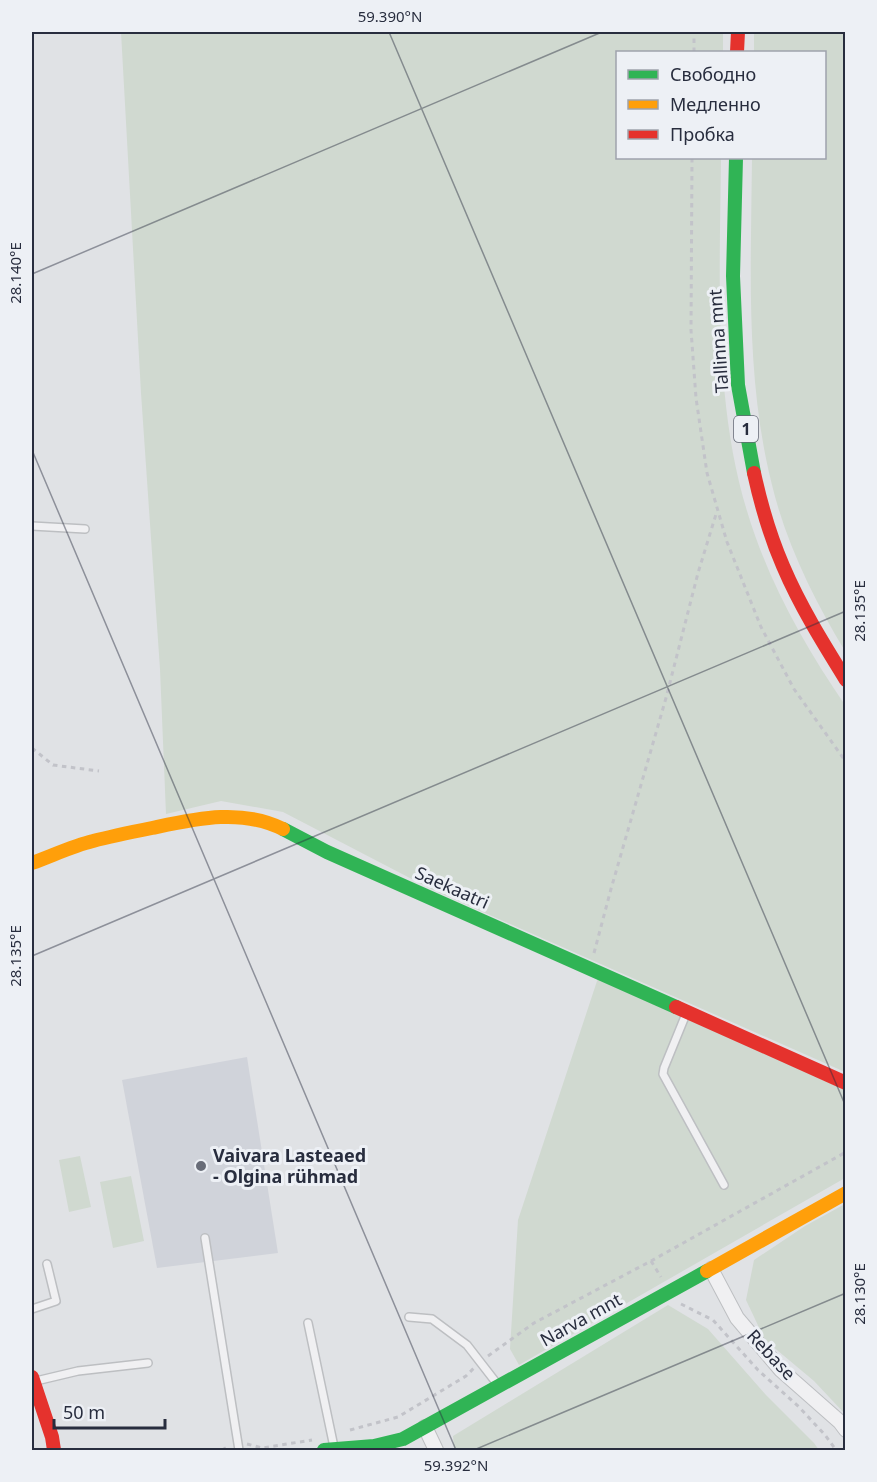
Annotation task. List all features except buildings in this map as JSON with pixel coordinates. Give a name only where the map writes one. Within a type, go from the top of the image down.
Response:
[{"type":"main road","points":[[737,51],[738,32]]},
{"type":"main road","name":"Tallinna mnt","points":[[735,159],[733,276],[738,385],[749,453],[761,506],[783,567],[816,632],[846,680]]},
{"type":"main road","name":"Saekaatri","points":[[32,863],[91,841],[186,821],[236,817],[272,824],[327,852],[846,1083]]},
{"type":"main road","name":"Narva mnt","points":[[329,1450],[374,1446],[403,1439],[846,1193]]},
{"type":"main road","points":[[32,1379],[52,1437],[54,1450]]},
{"type":"street","name":"Rebase","points":[[711,1269],[737,1318],[781,1370],[840,1422],[846,1430]]},
{"type":"street","points":[[425,1427],[435,1450]]},
{"type":"lane","points":[[32,526],[85,529]]},
{"type":"lane","points":[[687,1012],[663,1074],[724,1185]]},
{"type":"lane","points":[[205,1238],[238,1447]]},
{"type":"lane","points":[[32,1309],[56,1301],[47,1264]]},
{"type":"lane","points":[[409,1317],[432,1319],[467,1345],[498,1386]]},
{"type":"lane","points":[[308,1323],[332,1435],[329,1450]]},
{"type":"lane","points":[[32,1379],[78,1371],[148,1364]]},
{"type":"path","points":[[694,32],[694,51]]},
{"type":"path","points":[[692,159],[690,330],[696,398],[708,473],[727,542],[760,627],[794,689],[846,762]]},
{"type":"path","points":[[589,969],[717,508]]},
{"type":"path","points":[[32,748],[53,765],[99,771]]},
{"type":"path","points":[[222,1450],[231,1445],[238,1447],[245,1444],[262,1448],[307,1442],[398,1417],[466,1376],[481,1362],[534,1323],[651,1261],[846,1152]]},
{"type":"path","points":[[651,1261],[670,1292],[682,1305],[713,1320],[758,1370],[799,1407],[836,1450]]},
{"type":"shaded area","points":[[121,32],[723,32],[723,51],[616,51],[616,159],[721,159],[721,336],[728,425],[736,468],[747,511],[776,587],[815,659],[845,705],[845,1072],[431,889],[283,812],[221,801],[166,814],[160,669],[141,393]]},
{"type":"shaded area","points":[[754,32],[845,32],[845,651],[802,571],[778,507],[763,445],[757,404],[752,322],[752,159],[826,159],[826,51],[754,51]]},
{"type":"shaded area","points":[[598,978],[845,1090],[845,1178],[519,1365],[510,1349],[518,1220]]},
{"type":"shaded area","name":"Vaivara Lasteaed - Olgina rühmad","points":[[247,1057],[278,1253],[157,1268],[122,1080]]},
{"type":"shaded area","points":[[80,1156],[91,1207],[69,1212],[59,1160]]},
{"type":"shaded area","points":[[131,1176],[144,1241],[113,1248],[100,1182]]},
{"type":"shaded area","points":[[845,1204],[845,1414],[814,1381],[765,1340],[746,1300],[754,1260],[805,1226]]},
{"type":"shaded area","points":[[668,1305],[708,1329],[766,1395],[819,1450],[454,1450],[453,1436]]},
{"type":"traffic: fast","points":[[736,159],[733,276],[738,385],[754,473]]},
{"type":"traffic: fast","points":[[283,829],[327,852],[676,1007]]},
{"type":"traffic: fast","points":[[324,1450],[374,1446],[403,1439],[707,1271]]},
{"type":"traffic: slow","points":[[32,863],[93,841],[201,819],[218,817],[251,819],[283,829]]},
{"type":"traffic: slow","points":[[707,1271],[846,1193]]},
{"type":"traffic: jam","points":[[737,51],[738,32]]},
{"type":"traffic: jam","points":[[754,473],[766,520],[783,566],[804,610],[846,680]]},
{"type":"traffic: jam","points":[[676,1007],[846,1083]]},
{"type":"traffic: jam","points":[[32,1377],[52,1437],[54,1450]]},
{"type":"place","name":"Vaivara Lasteaed - Olgina rühmad","points":[[201,1166]]}]
